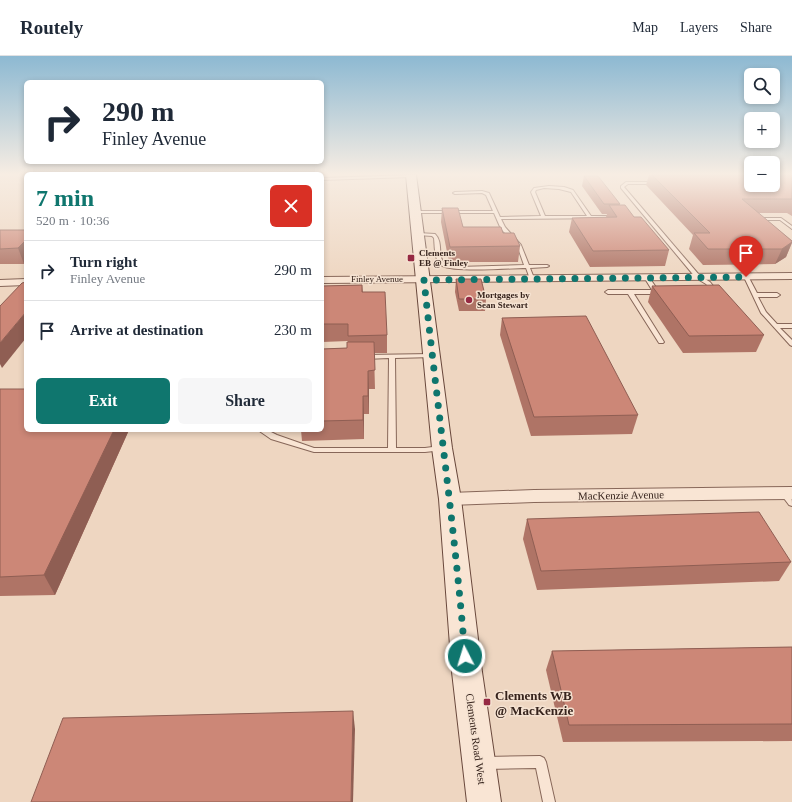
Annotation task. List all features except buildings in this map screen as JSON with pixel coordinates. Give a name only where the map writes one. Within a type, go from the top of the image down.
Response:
[{"type":"street","name":"Clements Road West","points":[[416,212],[442,448],[450,499],[467,672],[484,802]]},
{"type":"street","name":"Finley Avenue","points":[[324,280],[792,276]]},
{"type":"street","points":[[0,283],[24,282]]},
{"type":"street","name":"MacKenzie Avenue","points":[[450,499],[534,496],[789,496]]},
{"type":"lane","points":[[541,210],[544,218]]},
{"type":"lane","points":[[585,210],[590,217]]},
{"type":"lane","points":[[641,210],[698,277],[708,283],[715,292],[708,292]]},
{"type":"lane","points":[[416,212],[495,212],[505,231],[514,238],[519,245],[532,278]]},
{"type":"lane","points":[[498,218],[620,217]]},
{"type":"lane","points":[[763,224],[757,219],[781,219],[792,228]]},
{"type":"lane","points":[[498,231],[505,231]]},
{"type":"lane","points":[[418,234],[435,236],[440,262],[446,267],[547,266]]},
{"type":"lane","points":[[646,277],[656,292]]},
{"type":"lane","points":[[746,277],[764,313],[792,344]]},
{"type":"lane","points":[[608,292],[664,292]]},
{"type":"lane","points":[[630,292],[661,342]]},
{"type":"lane","points":[[755,295],[777,295]]},
{"type":"lane","points":[[776,326],[792,326]]},
{"type":"lane","points":[[361,357],[432,356]]},
{"type":"lane","points":[[392,357],[392,450]]},
{"type":"lane","points":[[265,432],[274,437],[314,450],[425,450],[442,448]]},
{"type":"lane","points":[[479,763],[540,762],[549,802]]},
{"type":"place","name":"Clements EB @ Finley","points":[[411,258]]},
{"type":"place","name":"Mortgages by Sean Stewart","points":[[469,300]]},
{"type":"place","name":"Clements WB @ MacKenzie","points":[[487,702]]},
{"type":"route","points":[[465,656],[450,499],[442,448],[424,280],[746,277]]}]
